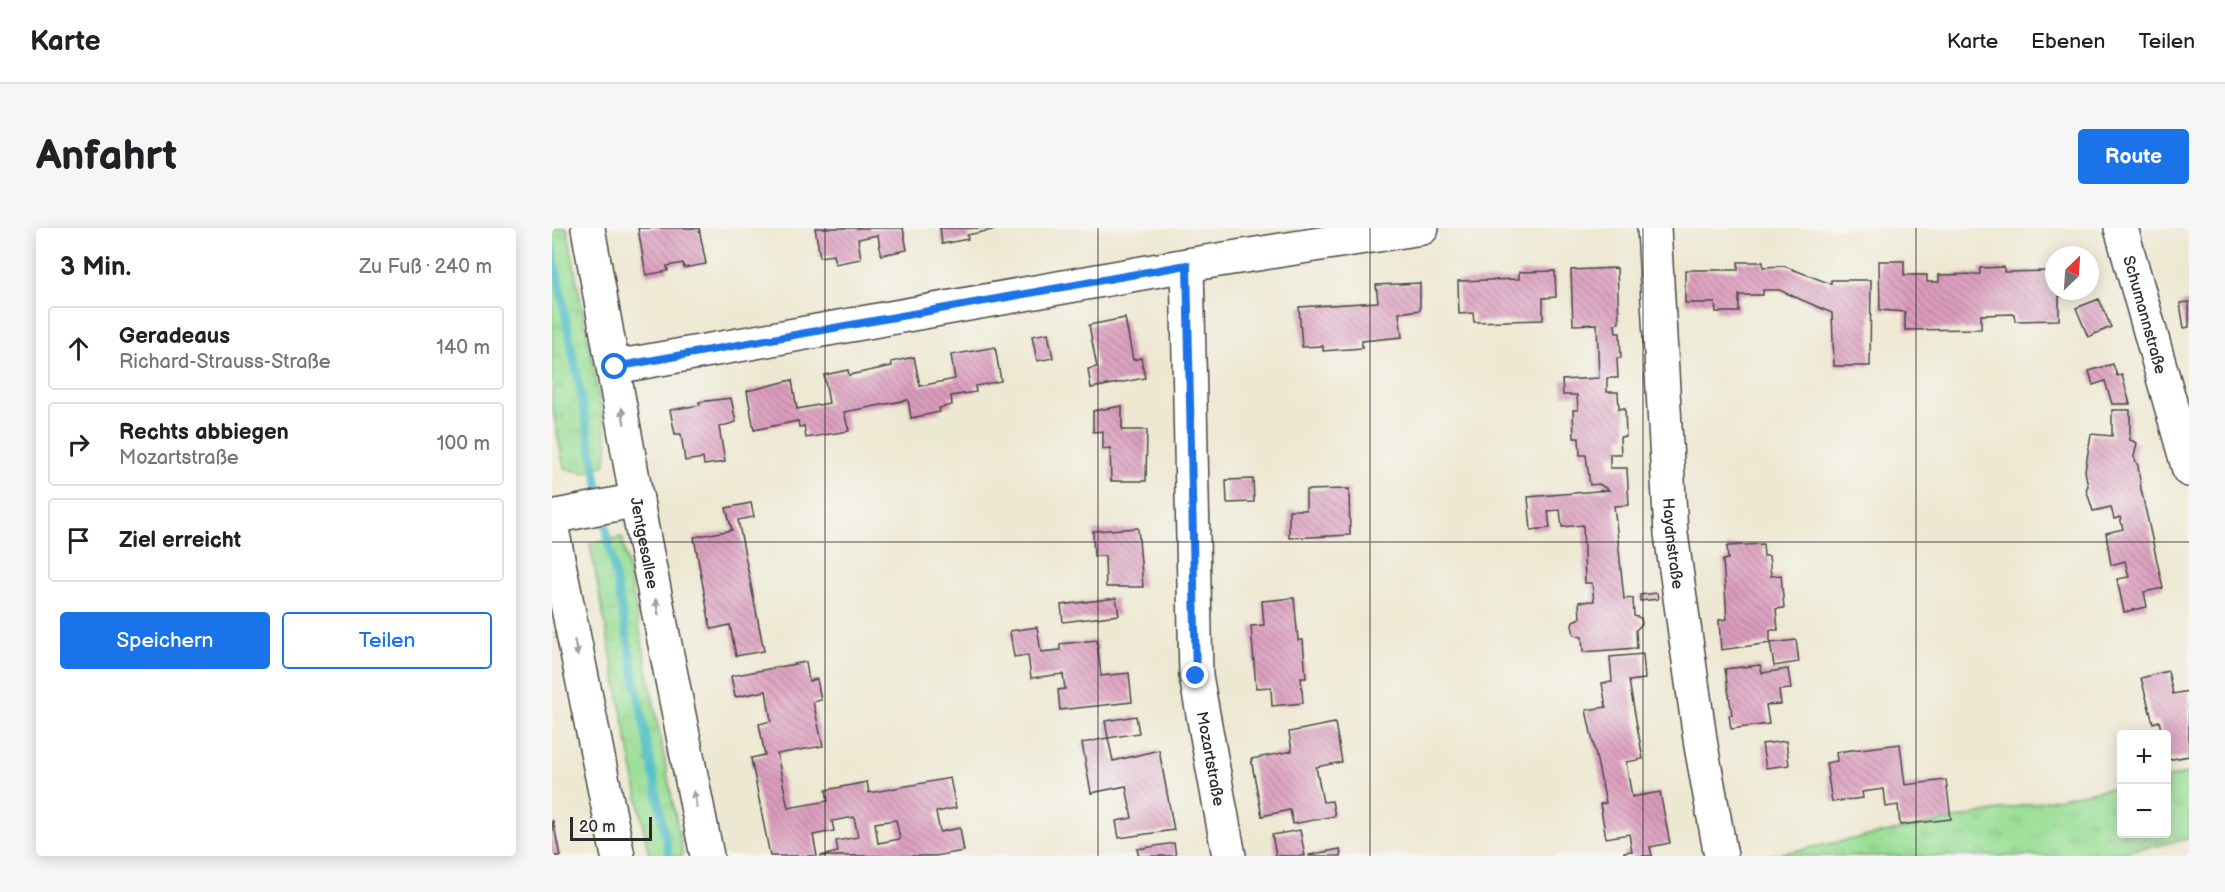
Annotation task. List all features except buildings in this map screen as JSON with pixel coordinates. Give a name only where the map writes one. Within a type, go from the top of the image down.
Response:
[{"type":"street","name":"Jentgesallee","points":[[588,228],[615,367],[637,500],[707,856]]},
{"type":"street","points":[[615,367],[1187,265],[1422,228]]},
{"type":"street","name":"Haydnstraße","points":[[1654,228],[1671,534],[1701,746],[1721,856]]},
{"type":"street","name":"Schumannstraße","points":[[2121,228],[2189,470]]},
{"type":"street","name":"Mozartstraße","points":[[1187,265],[1196,676],[1229,856]]},
{"type":"street","points":[[552,517],[637,500]]},
{"type":"street","points":[[552,529],[618,856]]},
{"type":"green space","points":[[552,228],[567,228],[608,445],[605,465],[585,473],[564,468],[552,406]]},
{"type":"green space","points":[[622,537],[683,856],[649,856],[590,544]]},
{"type":"green space","points":[[2189,773],[2189,839],[2103,856],[1768,856],[2117,787],[2117,838],[2171,838],[2171,777]]},
{"type":"waterway","points":[[552,246],[601,499]]},
{"type":"waterway","points":[[603,512],[669,856]]},
{"type":"route","points":[[615,367],[1187,265],[1196,676]]}]
